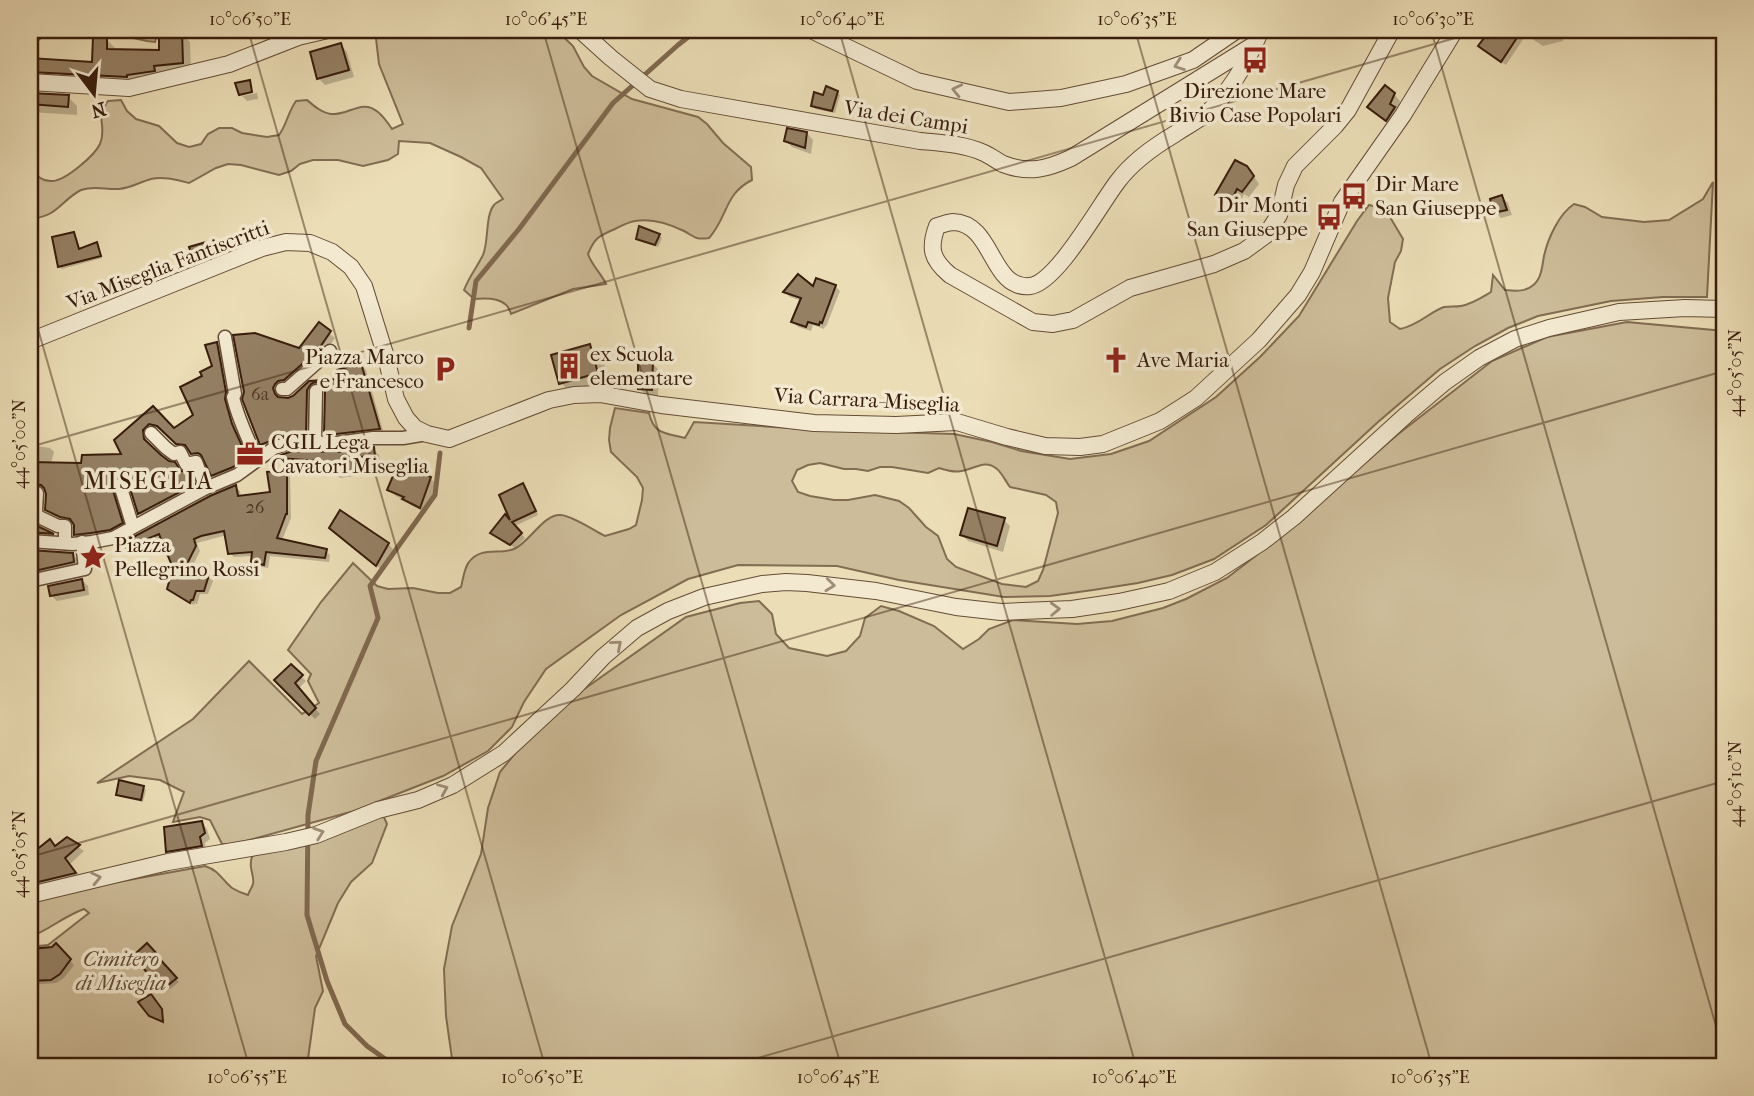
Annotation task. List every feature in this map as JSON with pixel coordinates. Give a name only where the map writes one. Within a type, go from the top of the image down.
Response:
[{"type":"street","points":[[30,82],[129,88],[229,64],[298,37],[328,30]]},
{"type":"street","name":"Via dei Campi","points":[[580,30],[650,89],[681,99],[920,141],[956,144],[985,153],[1002,163],[1023,170],[1052,167],[1071,158],[1254,45]]},
{"type":"street","points":[[811,30],[917,81],[1009,102],[1061,98],[1126,84],[1193,60],[1237,30]]},
{"type":"street","points":[[1261,30],[1224,97],[1204,116],[1158,144],[1134,163],[1046,279],[1023,286],[1015,283],[1000,271],[978,233],[965,224],[952,222],[937,226],[932,241],[934,257],[941,268],[1033,322],[1054,324],[1073,320],[1130,288],[1214,264],[1244,251],[1266,235],[1279,215],[1286,185],[1295,166],[1348,110],[1392,30]]},
{"type":"street","name":"Via Carrara-Miseglia","points":[[421,431],[449,439],[549,400],[600,394],[661,405],[814,423],[896,425],[957,422],[1045,446],[1091,446],[1125,436],[1160,421],[1196,398],[1259,340],[1298,295],[1312,272],[1342,202],[1403,115],[1455,30]]},
{"type":"street","name":"Via Miseglia Fantiscritti","points":[[30,341],[262,248],[286,242],[310,243],[332,251],[351,267],[364,286],[396,399],[405,418],[421,431]]},
{"type":"street","points":[[30,895],[168,862],[316,835],[378,810],[418,800],[453,785],[504,753],[603,657],[637,628],[668,611],[704,597],[762,584],[796,582],[876,590],[956,607],[1001,612],[1072,609],[1169,591],[1215,572],[1262,542],[1294,517],[1445,382],[1479,358],[1515,339],[1549,328],[1619,312],[1685,308],[1724,309]]},
{"type":"street","points":[[225,337],[236,410],[257,459]]},
{"type":"street","points":[[282,389],[287,388],[330,351]]},
{"type":"street","points":[[315,442],[316,391]]},
{"type":"street","points":[[30,541],[65,543],[113,538],[206,488],[237,475],[274,448],[291,442],[337,443],[373,438],[403,438],[421,431]]},
{"type":"street","points":[[151,433],[174,454],[180,452],[186,464],[196,462],[206,488]]},
{"type":"street","points":[[120,485],[130,529]]},
{"type":"street","points":[[30,493],[37,493],[37,516],[58,526],[65,526],[65,543]]},
{"type":"street","points":[[30,581],[85,569],[82,542]]},
{"type":"green space","points":[[30,30],[83,30],[49,34],[30,46]]},
{"type":"green space","points":[[97,30],[165,30],[158,31],[155,42]]},
{"type":"green space","points":[[375,30],[556,30],[573,46],[592,76],[632,99],[698,117],[751,167],[752,180],[736,192],[709,238],[695,238],[673,226],[654,221],[627,223],[598,238],[588,254],[606,284],[573,289],[511,314],[505,304],[491,299],[474,299],[464,290],[483,255],[491,210],[503,199],[481,168],[430,143],[399,141],[398,154],[388,160],[363,166],[338,160],[313,160],[279,175],[228,164],[189,183],[156,178],[123,188],[86,189],[73,195],[51,213],[30,220],[30,167],[40,177],[53,181],[80,166],[100,144],[101,114],[108,101],[121,100],[127,111],[136,119],[159,126],[177,143],[189,147],[201,144],[208,134],[219,128],[232,128],[242,133],[267,137],[279,135],[296,101],[307,100],[321,111],[331,114],[361,107],[372,108],[392,129],[403,124],[379,64]]},
{"type":"green space","points":[[1713,182],[1707,297],[1611,301],[1538,316],[1508,328],[1440,369],[1266,525],[1214,559],[1172,575],[1138,583],[1050,596],[1004,597],[899,580],[837,566],[738,565],[688,579],[621,615],[546,669],[524,702],[512,727],[488,751],[443,776],[354,811],[235,844],[222,844],[210,820],[200,817],[173,822],[184,792],[160,780],[129,776],[97,783],[193,719],[249,661],[302,714],[319,703],[308,681],[311,674],[288,650],[321,602],[353,563],[377,586],[450,593],[461,587],[466,567],[474,557],[485,552],[508,551],[520,546],[543,523],[555,516],[571,518],[605,536],[636,525],[643,488],[637,477],[611,452],[610,428],[615,408],[649,413],[658,429],[685,438],[694,422],[954,434],[1021,451],[1070,459],[1111,454],[1149,441],[1216,397],[1260,357],[1299,316],[1369,205],[1381,208],[1390,217],[1403,239],[1388,298],[1390,322],[1400,329],[1413,325],[1444,307],[1465,305],[1491,292],[1493,275],[1505,290],[1523,290],[1532,286],[1540,276],[1551,234],[1574,204],[1602,217],[1644,222],[1669,220],[1703,199]],"holes":[[[820,463],[868,471],[892,467],[928,473],[939,468],[958,472],[988,465],[999,471],[1010,487],[1046,495],[1056,502],[1058,513],[1038,581],[1026,587],[1002,584],[956,567],[947,559],[938,536],[899,501],[875,495],[848,500],[810,496],[798,492],[792,481],[797,470],[808,465]]]},
{"type":"green space","points":[[1627,322],[1724,331],[1724,400],[1721,424],[1724,439],[1724,1066],[453,1066],[446,1016],[444,969],[452,926],[481,854],[488,808],[500,772],[522,745],[566,702],[686,617],[740,603],[759,601],[772,614],[776,634],[789,648],[827,656],[846,651],[860,636],[865,618],[881,606],[934,626],[963,649],[989,629],[1013,620],[1077,624],[1112,621],[1163,608],[1227,578],[1280,537],[1397,435],[1492,361],[1547,337]]},
{"type":"green space","name":"Cimitero di Miseglia","points":[[383,815],[387,824],[372,863],[351,882],[338,903],[316,956],[323,991],[315,1008],[307,1066],[30,1066],[30,947],[48,945],[89,913],[84,909],[30,937],[30,902],[101,885],[205,866],[217,873],[232,888],[248,895],[253,884],[253,854]]},
{"type":"building","points":[[1475,30],[1522,30],[1501,62],[1478,46],[1484,38]]},
{"type":"building","points":[[168,31],[182,31],[183,63],[154,66],[155,71],[127,77],[30,72],[30,58],[92,62],[93,37],[107,38],[107,49],[159,50],[159,36],[168,36]]},
{"type":"building","points":[[341,43],[349,70],[317,79],[310,52]]},
{"type":"building","points":[[250,80],[252,92],[239,95],[235,83]]},
{"type":"building","points":[[1385,85],[1395,93],[1390,104],[1395,107],[1386,121],[1367,107]]},
{"type":"building","points":[[826,86],[838,91],[832,111],[811,106],[814,92],[823,95]]},
{"type":"building","points":[[30,93],[69,95],[68,107],[30,104]]},
{"type":"building","points":[[787,128],[807,132],[805,148],[784,141]]},
{"type":"building","points":[[1235,160],[1247,166],[1254,176],[1242,192],[1237,189],[1230,204],[1215,195]]},
{"type":"building","points":[[1502,195],[1507,210],[1493,213],[1490,199]]},
{"type":"building","points":[[639,226],[660,234],[655,245],[636,239]]},
{"type":"building","points":[[74,232],[79,249],[97,242],[101,256],[58,267],[52,237]]},
{"type":"building","points":[[206,242],[210,257],[194,262],[189,247]]},
{"type":"building","points":[[798,274],[813,286],[816,278],[836,285],[819,325],[808,322],[806,327],[791,322],[801,298],[783,292]]},
{"type":"building","points":[[319,322],[331,331],[318,350],[284,380],[275,384],[275,394],[288,398],[309,381],[339,379],[337,370],[361,363],[380,429],[324,434],[325,390],[321,384],[315,382],[307,390],[306,434],[289,434],[260,445],[242,399],[244,392],[233,335],[255,333],[299,348]]},
{"type":"building","points":[[217,342],[225,399],[232,424],[247,457],[233,467],[211,476],[201,455],[191,454],[185,445],[176,444],[157,426],[149,424],[143,430],[144,439],[169,461],[175,462],[181,471],[190,472],[195,484],[138,514],[128,482],[123,477],[117,477],[112,482],[112,487],[123,523],[110,530],[74,535],[74,525],[70,519],[45,510],[44,488],[30,484],[30,462],[81,463],[82,455],[121,454],[114,440],[153,406],[174,428],[193,415],[180,387],[202,376],[200,372],[212,366],[205,345]]},
{"type":"building","name":"ex Scuola elementare","points":[[590,344],[598,373],[559,384],[551,355]]},
{"type":"building","points":[[638,360],[653,361],[652,390],[638,389]]},
{"type":"building","points":[[374,447],[375,456],[359,457],[360,469],[332,473],[331,462],[278,456],[292,451],[337,452]]},
{"type":"building","points":[[398,464],[431,477],[420,508],[387,490]]},
{"type":"building","points":[[287,470],[287,514],[277,538],[327,549],[325,558],[266,552],[264,565],[251,562],[252,552],[228,554],[224,531],[201,536],[194,539],[196,546],[183,567],[209,575],[204,591],[196,591],[190,603],[167,589],[173,568],[159,534],[126,548],[124,542],[236,485],[238,496],[270,492],[267,472]]},
{"type":"building","points":[[523,483],[536,511],[512,522],[522,533],[510,545],[490,533],[505,514],[510,520],[499,495]]},
{"type":"building","points":[[968,508],[1005,518],[997,546],[960,535]]},
{"type":"building","points":[[340,510],[389,543],[376,566],[329,528]]},
{"type":"building","points":[[30,521],[33,524],[54,534],[30,532]]},
{"type":"building","points":[[30,550],[73,553],[74,562],[30,572]]},
{"type":"building","points":[[82,579],[84,590],[50,596],[48,586]]},
{"type":"building","points":[[291,664],[303,675],[295,683],[316,708],[309,715],[274,680]]},
{"type":"building","points":[[119,780],[144,786],[141,800],[116,795]]},
{"type":"building","points":[[202,821],[205,833],[200,837],[202,846],[166,852],[164,827]]},
{"type":"building","points":[[67,837],[80,845],[65,858],[76,873],[30,884],[30,855],[50,839],[55,846]]},
{"type":"building","points":[[56,943],[71,959],[60,974],[51,980],[30,981],[30,949],[52,947]]},
{"type":"building","points":[[147,943],[177,978],[162,990],[137,961],[140,959],[135,954]]},
{"type":"building","points":[[151,994],[162,1009],[163,1022],[149,1016],[138,1002]]},
{"type":"waterway","points":[[469,328],[476,281],[519,229],[613,103],[697,30]]},
{"type":"waterway","points":[[395,1066],[367,1046],[345,1024],[327,981],[307,915],[308,815],[316,761],[378,618],[370,586],[435,495],[440,453]]},
{"type":"place","name":"Direzione Mare Bivio Case Popolari","points":[[1255,60]]},
{"type":"place","name":"Dir Mare San Giuseppe","points":[[1354,196]]},
{"type":"place","name":"Dir Monti San Giuseppe","points":[[1329,217]]},
{"type":"place","name":"Ave Maria","points":[[1116,360]]},
{"type":"place","name":"ex Scuola elementare","points":[[569,366]]},
{"type":"place","name":"Piazza Marco e Francesco","points":[[445,369]]},
{"type":"place","name":"CGIL Lega Cavatori Miseglia","points":[[250,454]]},
{"type":"place","name":"Piazza Pellegrino Rossi","points":[[93,557]]},
{"type":"district","name":"MISEGLIA","points":[[149,481]]}]
